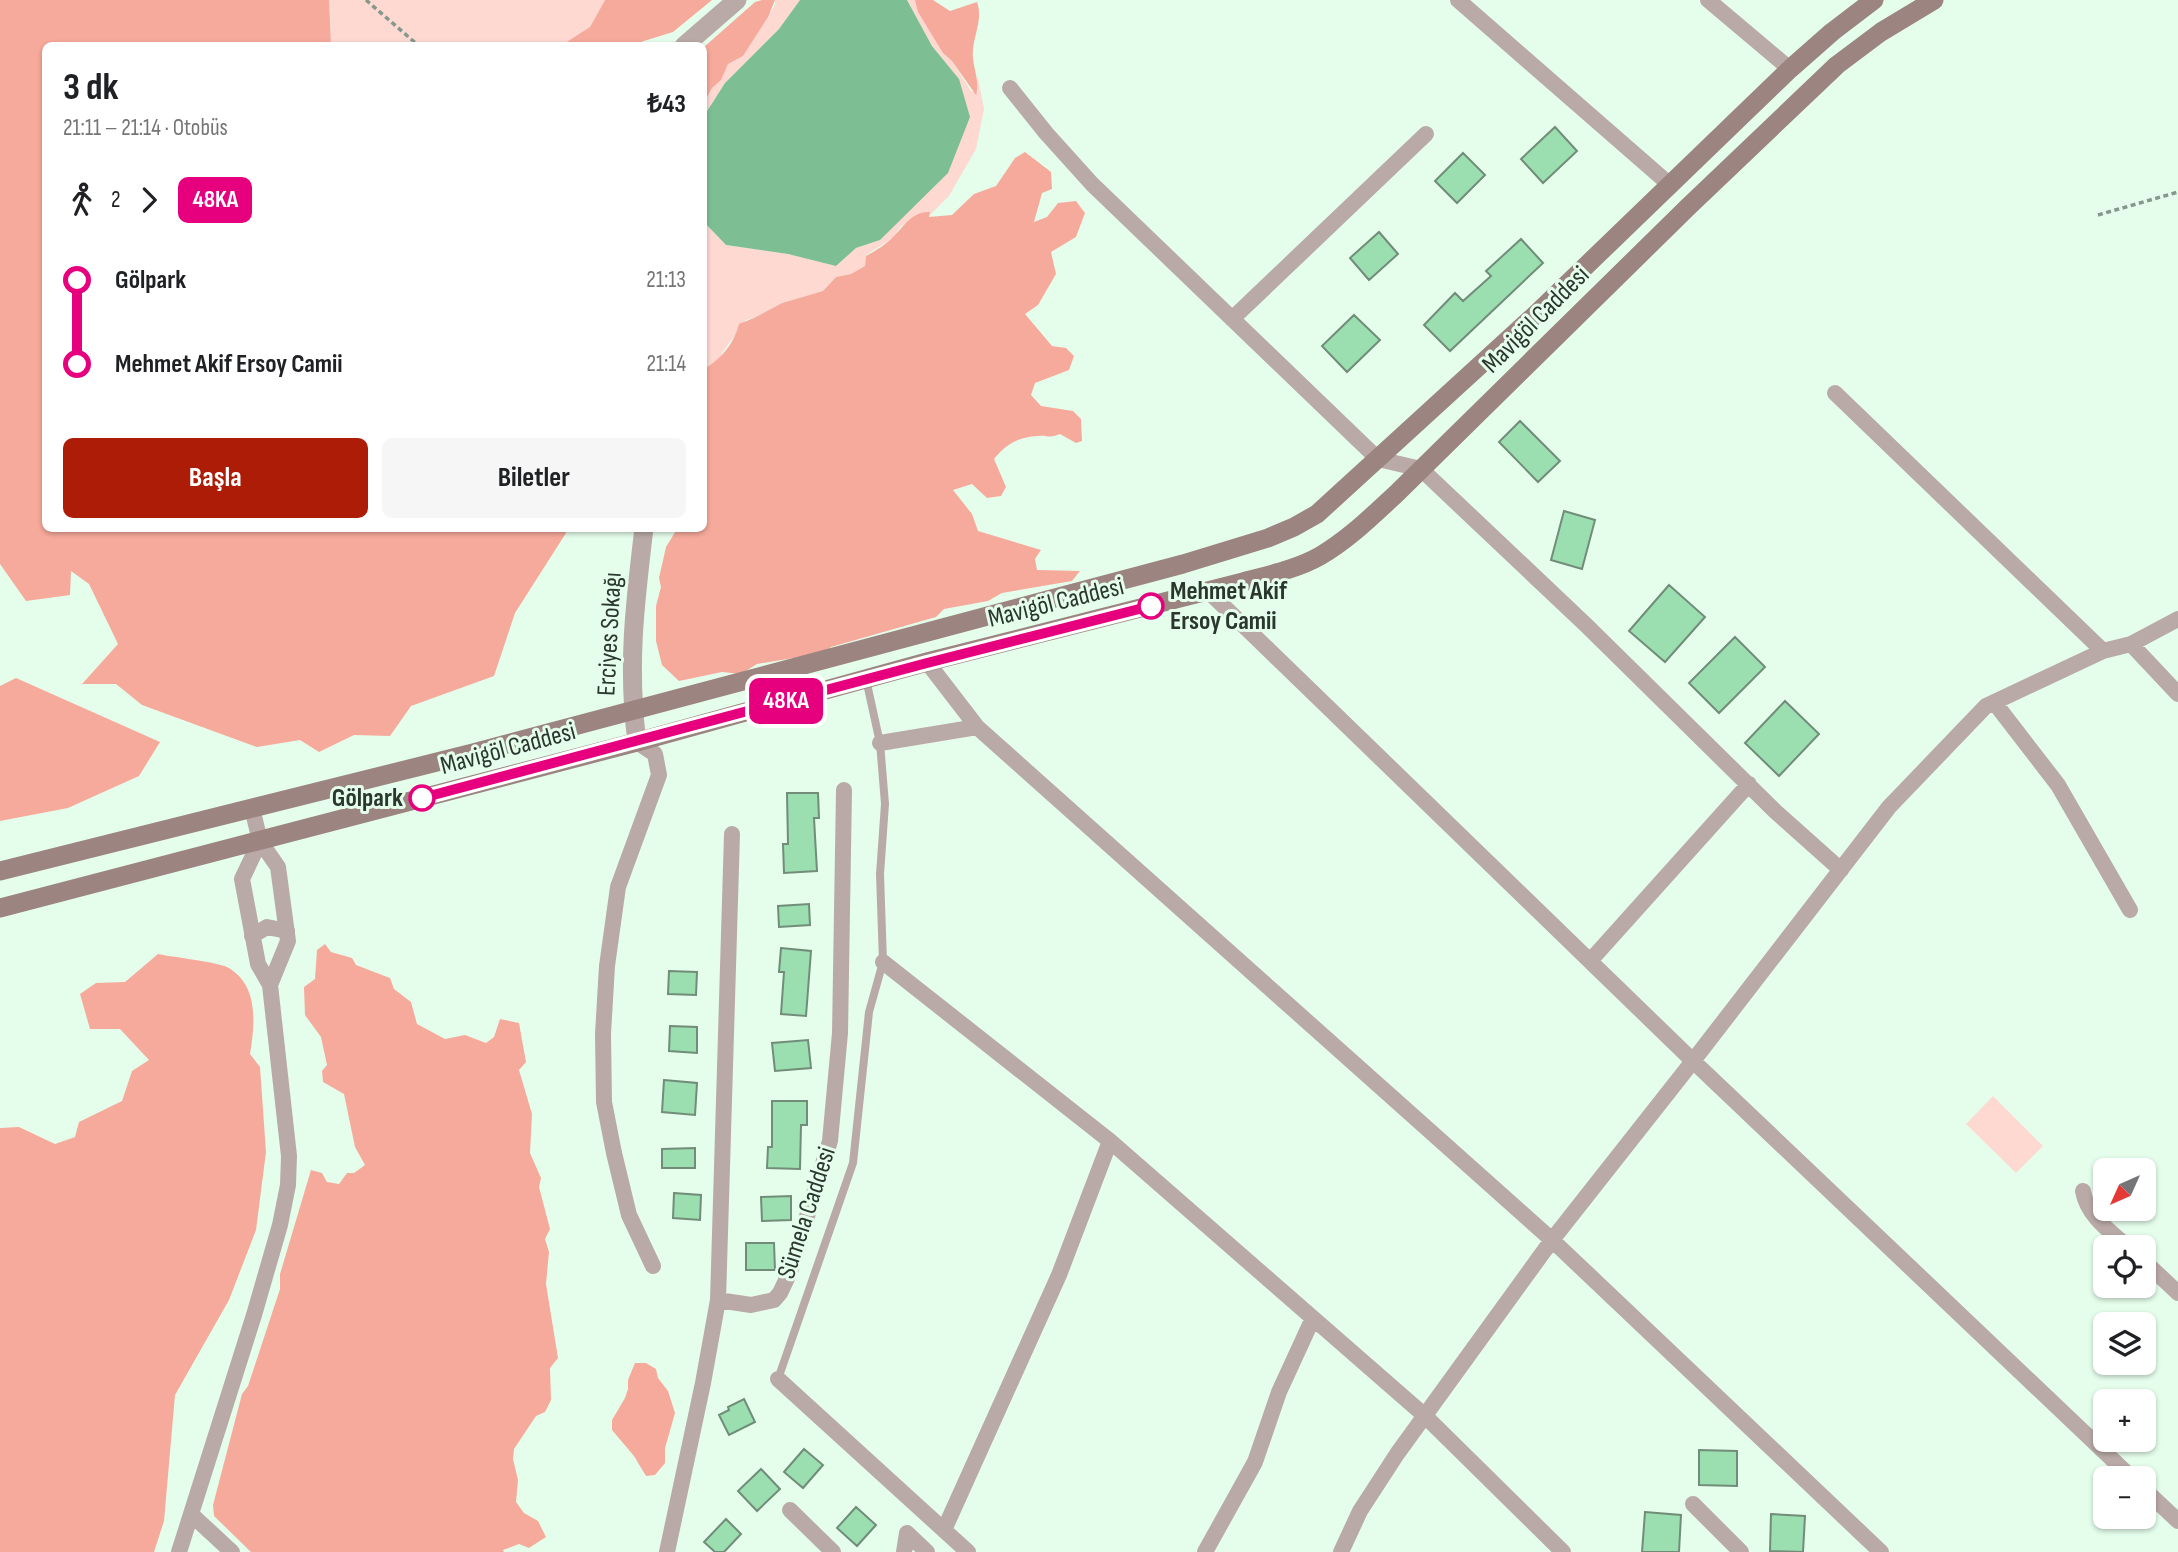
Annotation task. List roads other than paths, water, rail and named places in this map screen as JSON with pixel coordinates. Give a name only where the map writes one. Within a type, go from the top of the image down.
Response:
[{"type":"main road","name":"Mavigöl Caddesi","points":[[0,908],[1295,568],[1320,556],[1357,530],[1837,65],[1881,32],[1934,0]]},
{"type":"main road","name":"Mavigöl Caddesi","points":[[0,871],[633,711],[1183,564],[1268,538],[1294,527],[1317,514],[1378,459],[1535,315],[1790,69],[1872,1]]},
{"type":"street","points":[[689,42],[737,0]]},
{"type":"street","points":[[1458,0],[1670,184]]},
{"type":"street","points":[[1709,0],[1790,69]]},
{"type":"street","points":[[1010,88],[1046,134],[1092,184],[1378,459],[1421,469],[1841,870]]},
{"type":"street","points":[[1232,319],[1426,134]]},
{"type":"street","points":[[1835,393],[2103,651]]},
{"type":"street","name":"Erciyes Sokağı","points":[[637,742],[631,651],[644,532]]},
{"type":"street","points":[[1208,591],[1693,1061],[2119,1466]]},
{"type":"street","points":[[1341,1552],[1360,1511],[1424,1415],[1552,1240],[1889,807],[1986,706],[2103,651],[2131,644],[2178,619]]},
{"type":"street","points":[[2131,644],[2178,695]]},
{"type":"street","points":[[927,663],[977,727],[1552,1240],[1881,1552]]},
{"type":"street","points":[[1994,702],[2058,785],[2130,910]]},
{"type":"street","points":[[880,743],[977,727]]},
{"type":"street","points":[[637,742],[655,754],[659,775],[618,887],[607,966],[603,1034],[604,1102],[629,1215],[653,1266]]},
{"type":"street","points":[[1590,961],[1749,784]]},
{"type":"street","points":[[718,1300],[751,1305],[767,1303],[780,1293],[790,1272],[830,1141],[840,1033],[844,790]]},
{"type":"street","points":[[252,808],[260,841],[278,867],[287,931],[288,942],[270,985]]},
{"type":"street","points":[[667,1552],[718,1300],[732,834]]},
{"type":"street","points":[[179,1552],[272,1251],[288,1185],[289,1156],[270,985],[258,964],[242,879],[260,841]]},
{"type":"street","points":[[252,936],[267,927],[287,931]]},
{"type":"street","points":[[883,962],[1110,1141],[1424,1415],[1563,1552]]},
{"type":"street","points":[[944,1531],[1059,1275],[1110,1141]]},
{"type":"street","points":[[2083,1191],[2092,1213],[2115,1235]]},
{"type":"street","points":[[2156,1272],[2178,1293]]},
{"type":"street","points":[[1205,1552],[1255,1462],[1279,1392],[1313,1318]]},
{"type":"street","name":"Sümela Caddesi","points":[[778,1379],[968,1552]]},
{"type":"street","points":[[2156,1500],[2178,1521]]},
{"type":"street","points":[[1693,1504],[1741,1552]]},
{"type":"street","points":[[790,1510],[833,1552]]},
{"type":"street","points":[[192,1515],[232,1552]]},
{"type":"street","points":[[904,1552],[907,1533],[928,1552]]},
{"type":"lane","name":"Sümela Caddesi","points":[[778,1379],[853,1163],[869,1012],[883,962],[880,874],[885,804],[880,743],[866,679]]},
{"type":"place","name":"Mehmet Akif Ersoy Camii","points":[[1151,606]]},
{"type":"place","name":"Gölpark","points":[[422,798]]}]
